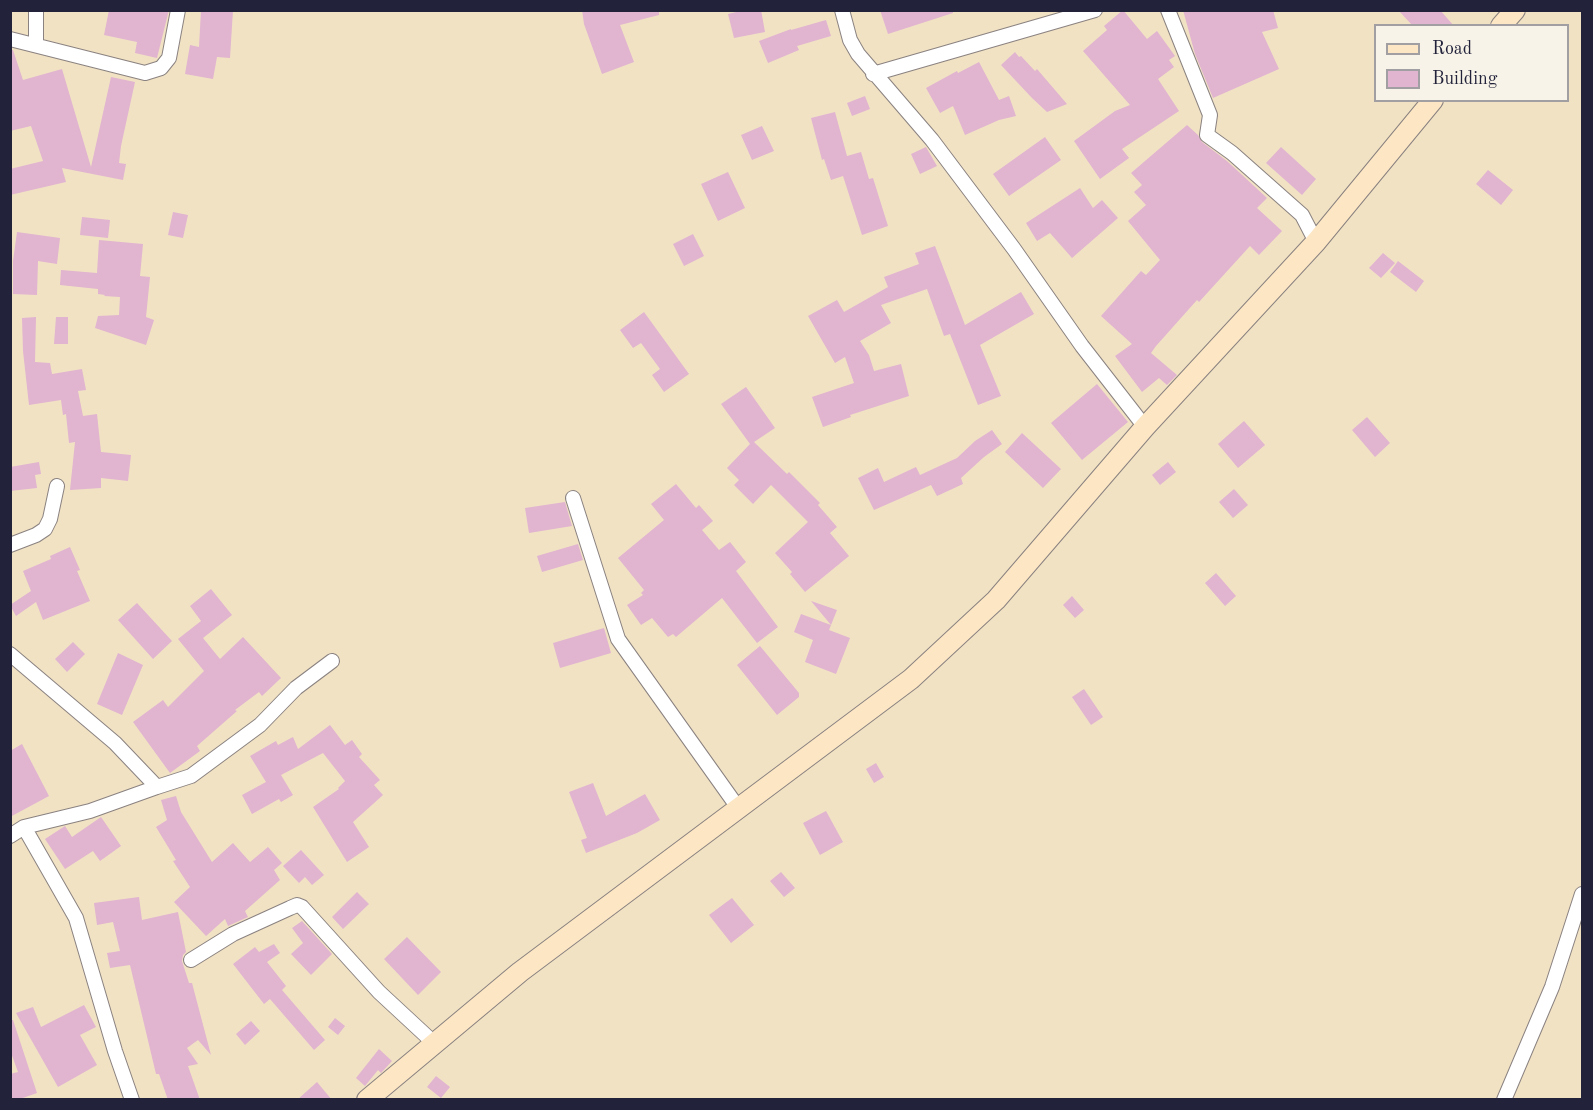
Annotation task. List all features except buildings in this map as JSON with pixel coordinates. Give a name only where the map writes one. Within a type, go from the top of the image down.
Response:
[{"type":"main road","points":[[367,1100],[520,972],[740,809],[910,679],[996,600],[1145,427],[1316,242],[1431,102]]},
{"type":"street","points":[[36,10],[36,45]]},
{"type":"street","points":[[10,39],[145,73],[161,68],[169,58],[178,10]]},
{"type":"street","points":[[842,10],[850,40],[858,54],[932,140],[1014,249],[1082,346],[1145,427]]},
{"type":"street","points":[[873,74],[1095,10]]},
{"type":"street","points":[[1168,10],[1210,115],[1207,135],[1232,153],[1302,215],[1316,242]]},
{"type":"street","points":[[10,545],[45,529],[50,519],[57,486]]},
{"type":"street","points":[[573,498],[618,639],[740,809]]},
{"type":"street","points":[[10,654],[115,743],[157,787]]},
{"type":"street","points":[[10,836],[24,828],[90,811],[191,776],[260,725],[296,688],[332,661]]},
{"type":"street","points":[[24,828],[76,918],[115,1051],[132,1100]]},
{"type":"street","points":[[1504,1100],[1552,987],[1582,894]]},
{"type":"street","points":[[191,960],[233,934],[297,905],[302,907],[379,993],[434,1043]]}]
